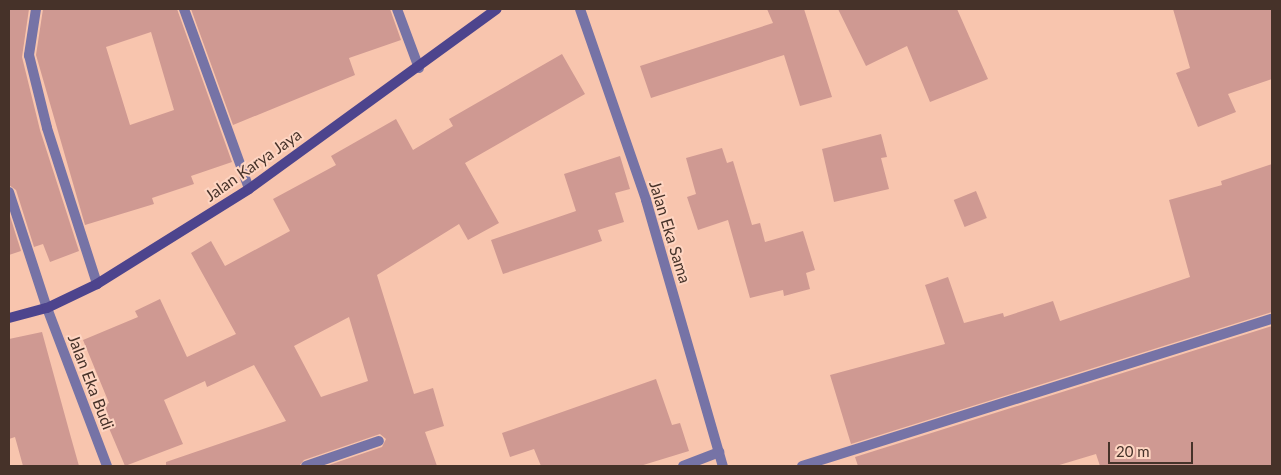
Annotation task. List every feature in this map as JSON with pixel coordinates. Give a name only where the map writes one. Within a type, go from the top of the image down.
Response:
[{"type":"main road","name":"Jalan Karya Jaya","points":[[9,318],[47,308],[97,284],[250,189],[419,68],[497,9]]},
{"type":"street","points":[[36,9],[29,55],[47,128],[97,284]]},
{"type":"street","points":[[184,9],[250,189]]},
{"type":"street","points":[[397,9],[419,68]]},
{"type":"street","name":"Jalan Eka Sama","points":[[580,9],[646,200],[723,466]]},
{"type":"street","name":"Jalan Eka Budi","points":[[9,192],[47,308],[107,466]]},
{"type":"street","points":[[802,466],[1272,319]]},
{"type":"street","points":[[306,466],[379,441]]},
{"type":"street","points":[[684,466],[719,452]]},
{"type":"building","points":[[9,9],[29,9],[22,57],[40,130],[79,251],[50,262],[43,244],[34,247],[16,190],[9,185]]},
{"type":"building","points":[[43,9],[177,9],[232,162],[191,176],[194,184],[152,198],[154,204],[85,225],[36,55]],"holes":[[[151,32],[174,110],[130,125],[106,47]]]},
{"type":"building","points":[[191,9],[390,9],[401,40],[349,58],[355,75],[233,125]]},
{"type":"building","points":[[767,9],[804,9],[832,97],[800,106],[784,55],[651,98],[640,66],[773,23]]},
{"type":"building","points":[[838,9],[957,9],[988,79],[930,102],[907,46],[866,66]]},
{"type":"building","points":[[1173,9],[1272,9],[1272,79],[1228,94],[1236,112],[1198,127],[1176,73],[1190,68]]},
{"type":"building","points":[[562,54],[585,94],[465,163],[499,223],[468,240],[459,224],[377,275],[414,394],[433,388],[444,426],[425,432],[437,466],[326,466],[382,447],[386,439],[380,434],[304,460],[299,466],[166,466],[166,462],[286,421],[254,365],[207,387],[205,381],[164,400],[183,444],[125,466],[100,407],[109,403],[83,340],[138,317],[135,311],[160,299],[187,357],[236,334],[191,253],[211,241],[225,266],[290,231],[273,199],[336,165],[331,156],[396,119],[413,150],[453,126],[449,119]],"holes":[[[349,317],[368,381],[321,397],[294,346]]]},
{"type":"building","points":[[881,134],[887,157],[881,158],[889,189],[834,202],[822,149]]},
{"type":"building","points":[[722,148],[727,163],[733,161],[752,225],[760,223],[765,242],[803,231],[815,270],[806,273],[810,289],[784,296],[783,290],[750,298],[728,220],[698,230],[687,197],[696,194],[686,158]]},
{"type":"building","points":[[620,156],[630,189],[615,193],[624,222],[598,230],[602,241],[503,274],[491,240],[576,211],[564,174]]},
{"type":"building","points":[[1272,164],[1272,312],[851,444],[830,375],[945,344],[925,285],[948,277],[964,323],[1003,313],[1004,317],[1053,301],[1060,321],[1190,277],[1169,200],[1222,185],[1221,181]]},
{"type":"building","points":[[976,191],[987,218],[965,227],[954,200]]},
{"type":"building","points":[[9,213],[21,251],[9,255]]},
{"type":"building","points":[[1272,326],[1272,466],[1100,466],[1096,454],[1056,466],[858,466],[855,457]]},
{"type":"building","points":[[42,332],[79,466],[23,466],[15,437],[9,439],[9,339]]},
{"type":"building","points":[[656,379],[672,425],[680,423],[689,451],[640,466],[541,466],[534,449],[510,457],[502,433]]}]
